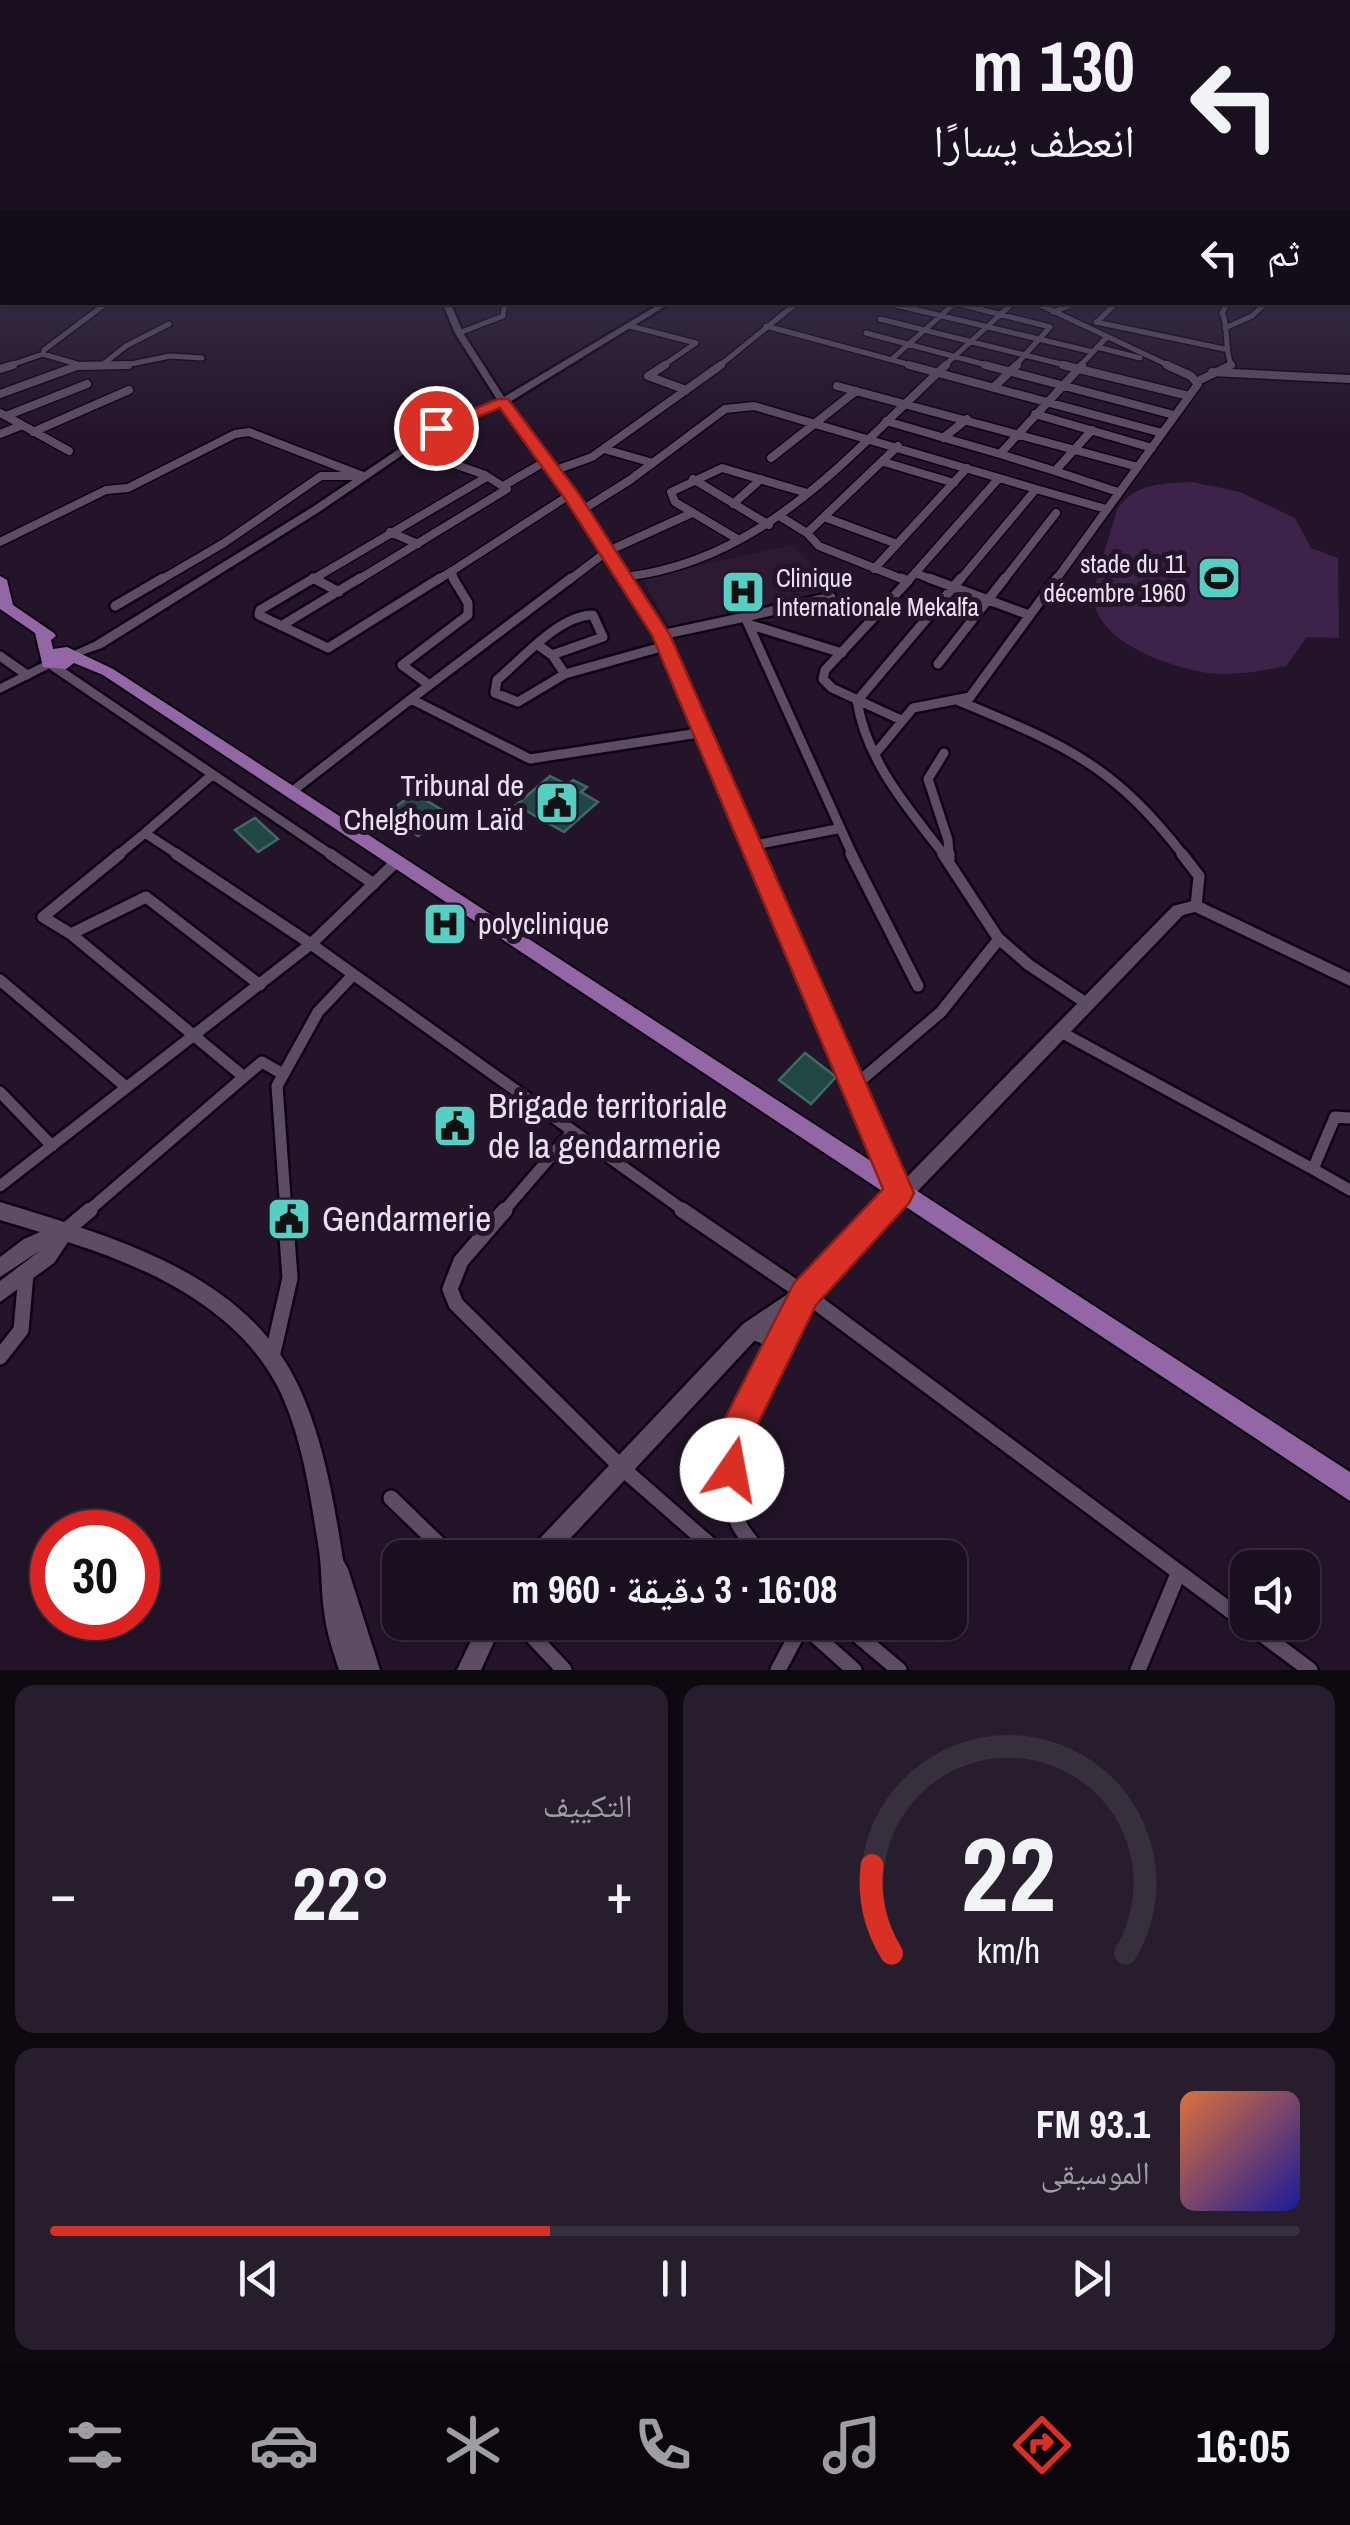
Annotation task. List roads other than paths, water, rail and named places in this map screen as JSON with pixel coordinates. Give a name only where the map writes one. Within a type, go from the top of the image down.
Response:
[{"type":"main road","points":[[0,580],[3,605],[42,632],[61,658],[108,672],[1350,1488]]},
{"type":"street","points":[[43,354],[49,342],[104,305]]},
{"type":"street","points":[[447,305],[459,333],[503,402],[571,494],[663,641],[899,1193]]},
{"type":"street","points":[[459,333],[502,316],[505,305]]},
{"type":"street","points":[[0,689],[132,624],[455,418],[503,402],[664,305]]},
{"type":"street","points":[[407,447],[429,460],[454,464],[504,484],[550,466],[580,464],[686,390],[794,305]]},
{"type":"street","points":[[896,305],[1164,364]]},
{"type":"street","points":[[892,358],[951,305]]},
{"type":"street","points":[[962,305],[1050,327],[1042,340],[994,386]]},
{"type":"street","points":[[624,577],[657,572],[739,540],[781,517],[1012,305]]},
{"type":"street","points":[[1040,305],[1198,380]]},
{"type":"street","points":[[1053,312],[1071,305]]},
{"type":"street","points":[[1096,322],[1114,305]]},
{"type":"street","points":[[874,754],[901,720],[924,704],[970,698],[1198,380],[1231,366],[1224,349],[1227,321],[1222,313],[1226,305]]},
{"type":"street","points":[[1224,328],[1252,316],[1264,305]]},
{"type":"street","points":[[880,319],[1189,396]]},
{"type":"street","points":[[1076,323],[1096,322],[1224,349]]},
{"type":"street","points":[[101,366],[126,346],[170,324]]},
{"type":"street","points":[[630,326],[696,343],[648,376],[686,390]]},
{"type":"street","points":[[766,326],[1162,433]]},
{"type":"street","points":[[866,333],[1174,415]]},
{"type":"street","points":[[1000,454],[1107,338]]},
{"type":"street","points":[[0,369],[43,354],[83,366]]},
{"type":"street","points":[[0,394],[83,366],[121,366],[170,356],[202,358]]},
{"type":"street","points":[[1212,372],[1265,376],[1316,373],[1350,378]]},
{"type":"street","points":[[3,414],[87,384]]},
{"type":"street","points":[[837,386],[1020,432],[1138,468]]},
{"type":"street","points":[[32,432],[129,390]]},
{"type":"street","points":[[770,458],[856,391]]},
{"type":"street","points":[[579,512],[729,407],[754,406],[868,436],[1106,509]]},
{"type":"street","points":[[3,414],[69,451]]},
{"type":"street","points":[[1035,414],[1152,448]]},
{"type":"street","points":[[943,438],[967,419]]},
{"type":"street","points":[[886,421],[1118,492]]},
{"type":"street","points":[[0,434],[20,426]]},
{"type":"street","points":[[1056,471],[1092,430]]},
{"type":"street","points":[[0,542],[106,490],[128,488],[235,434],[248,432],[364,476]]},
{"type":"street","points":[[807,532],[898,446]]},
{"type":"street","points":[[604,449],[654,463]]},
{"type":"street","points":[[884,462],[954,483]]},
{"type":"street","points":[[739,540],[670,497],[676,487],[725,468],[807,493]]},
{"type":"street","points":[[874,569],[966,468]]},
{"type":"street","points":[[115,606],[224,543],[321,476],[364,476]]},
{"type":"street","points":[[485,478],[259,612],[328,648],[571,494]]},
{"type":"street","points":[[901,720],[857,701],[823,679],[825,670],[999,478]]},
{"type":"street","points":[[692,480],[769,525]]},
{"type":"street","points":[[733,504],[761,480]]},
{"type":"street","points":[[282,626],[507,490],[504,484]]},
{"type":"street","points":[[1036,489],[857,701],[858,720],[874,754],[911,812],[949,862],[998,939],[1086,1003]]},
{"type":"street","points":[[290,794],[428,684],[606,552],[692,513]]},
{"type":"street","points":[[938,664],[1056,514]]},
{"type":"street","points":[[781,517],[807,532],[818,546],[874,569],[954,587],[1030,615]]},
{"type":"street","points":[[824,517],[896,544]]},
{"type":"street","points":[[390,532],[418,544]]},
{"type":"street","points":[[428,684],[402,664],[468,615],[469,602],[452,578],[452,571]]},
{"type":"street","points":[[313,578],[339,592]]},
{"type":"street","points":[[552,656],[604,637],[592,615],[579,615],[538,646],[497,680],[495,693],[518,702],[565,674],[663,641],[831,598]]},
{"type":"street","points":[[747,620],[842,654]]},
{"type":"street","points":[[747,620],[767,676],[837,829],[918,986]]},
{"type":"street","points":[[538,646],[552,656],[565,674]]},
{"type":"street","points":[[0,656],[28,675]]},
{"type":"street","points":[[61,658],[212,775],[374,884]]},
{"type":"street","points":[[411,699],[530,758],[705,732]]},
{"type":"street","points":[[959,700],[1061,746],[1114,778],[1134,796],[1199,876],[1196,906]]},
{"type":"street","points":[[944,753],[928,780],[948,840],[949,862]]},
{"type":"street","points":[[212,775],[44,916],[244,1076]]},
{"type":"street","points":[[750,846],[837,829]]},
{"type":"street","points":[[145,833],[311,944],[570,1133],[805,1294],[1310,1670]]},
{"type":"street","points":[[0,1186],[311,944],[395,863]]},
{"type":"street","points":[[71,934],[146,898],[260,984]]},
{"type":"street","points":[[554,1540],[750,1332],[805,1294],[1178,910],[1196,906],[1350,980]]},
{"type":"street","points":[[854,1087],[941,1012],[998,939]]},
{"type":"street","points":[[272,1358],[290,1278],[277,1086],[318,1012],[353,974]]},
{"type":"street","points":[[0,980],[126,1087]]},
{"type":"street","points":[[1058,1031],[1350,1190]]},
{"type":"street","points":[[0,1293],[47,1256],[65,1231],[244,1076],[262,1062],[282,1073]]},
{"type":"street","points":[[0,1092],[52,1146]]},
{"type":"street","points":[[1312,1170],[1335,1116],[1350,1118]]},
{"type":"street","points":[[570,1133],[461,1262],[450,1289],[456,1304],[622,1468],[704,1540]]},
{"type":"street","points":[[0,1211],[65,1231],[171,1273],[219,1300],[248,1328],[272,1358],[290,1391],[331,1554],[348,1597],[368,1670]]},
{"type":"street","points":[[0,1268],[31,1245],[65,1231]]},
{"type":"street","points":[[0,1357],[18,1342],[26,1272]]},
{"type":"street","points":[[750,1540],[738,1526],[732,1500],[732,1440],[776,1359],[805,1294]]},
{"type":"street","points":[[750,1332],[766,1337],[776,1359]]},
{"type":"street","points":[[391,1498],[434,1540]]},
{"type":"street","points":[[331,1554],[336,1614],[350,1670]]},
{"type":"street","points":[[1138,1670],[1178,1574]]},
{"type":"street","points":[[470,1670],[484,1640]]},
{"type":"street","points":[[536,1640],[564,1670]]},
{"type":"street","points":[[778,1670],[793,1640]]},
{"type":"street","points":[[819,1640],[854,1670]]},
{"type":"street","points":[[863,1640],[898,1670]]},
{"type":"place","name":"stade du 11 décembre 1960","points":[[1219,578]]},
{"type":"place","name":"Clinique Internationale Mekalfa","points":[[743,592]]},
{"type":"place","name":"Tribunal de Chelghoum Laïd","points":[[557,803]]},
{"type":"place","name":"polyclinique","points":[[445,924]]},
{"type":"place","name":"Brigade territoriale de la gendarmerie","points":[[455,1126]]},
{"type":"place","name":"Gendarmerie","points":[[289,1219]]}]
